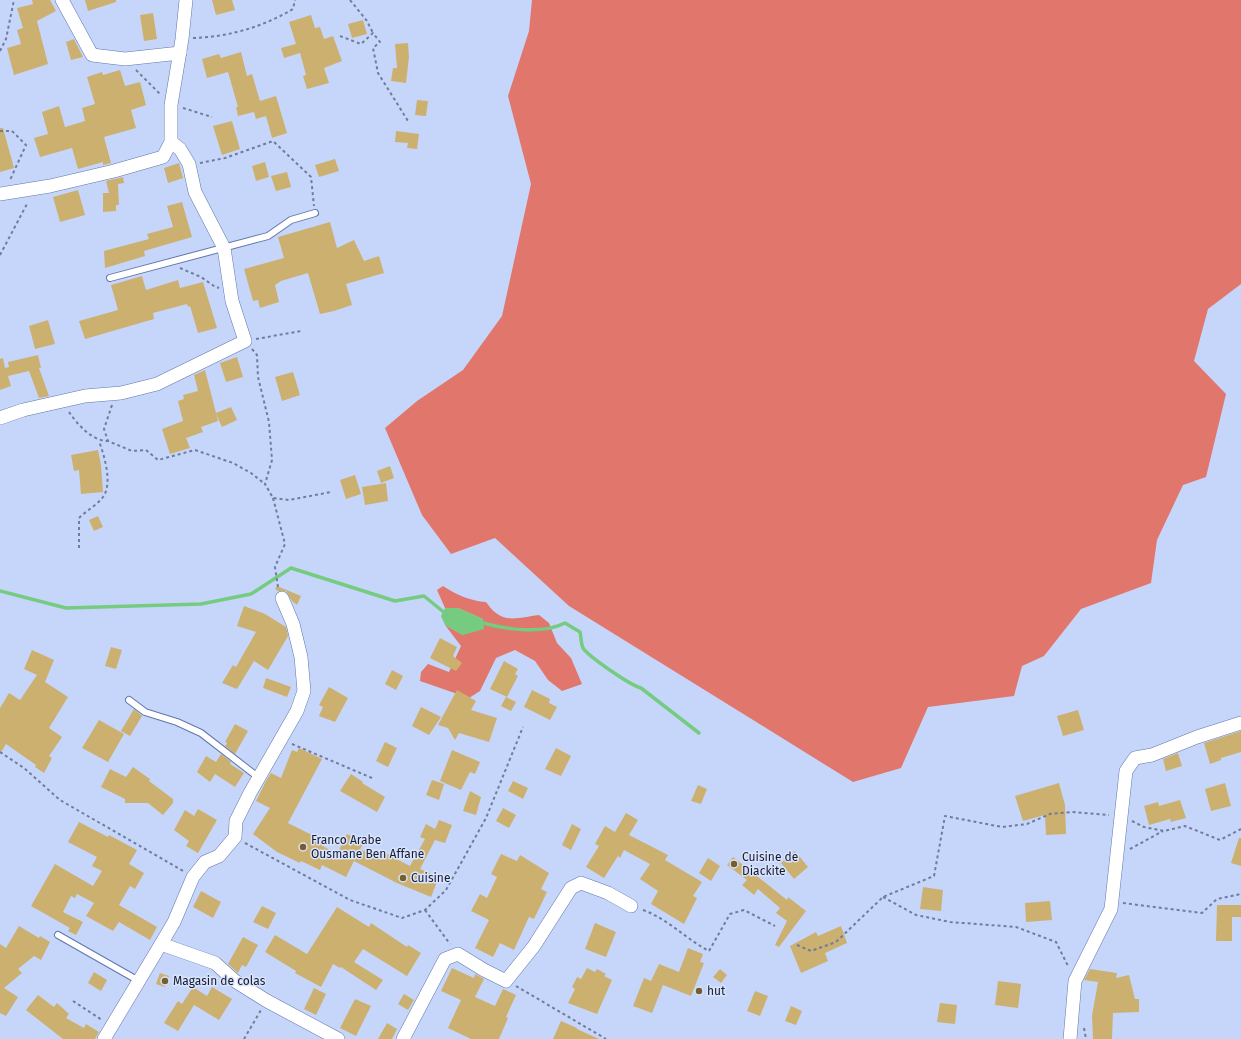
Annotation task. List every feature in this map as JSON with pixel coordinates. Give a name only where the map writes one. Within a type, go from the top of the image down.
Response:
[{"type":"street","points":[[62,0],[72,21],[92,55],[125,59],[180,53]]},
{"type":"street","points":[[2,194],[114,172],[163,157],[171,142],[171,105],[182,39],[186,0]]},
{"type":"street","points":[[0,418],[23,410],[85,396],[121,393],[157,384],[245,340],[230,290],[224,248],[195,192],[189,164],[180,149],[171,142]]},
{"type":"street","points":[[104,1039],[140,982],[174,922],[193,877],[205,862],[219,856],[235,837],[236,821],[258,777],[297,711],[304,691],[301,657],[293,624],[282,598]]},
{"type":"street","points":[[1070,1039],[1075,981],[1111,909],[1126,771],[1135,758],[1152,755],[1197,737],[1241,723]]},
{"type":"street","points":[[403,1039],[445,959],[458,954],[506,981],[534,946],[571,888],[581,883],[608,893],[631,906]]},
{"type":"street","points":[[161,944],[215,963],[235,981],[267,1001],[338,1039]]},
{"type":"lane","points":[[110,278],[268,236],[291,220],[315,213]]},
{"type":"lane","points":[[129,700],[145,712],[177,722],[201,733],[258,777]]},
{"type":"lane","points":[[58,935],[140,982]]},
{"type":"path","points":[[0,51],[6,39],[14,0]]},
{"type":"path","points":[[182,39],[215,38],[273,21],[292,8],[295,0]]},
{"type":"path","points":[[350,0],[367,20],[380,42],[373,48],[378,73],[408,120]]},
{"type":"path","points":[[340,36],[361,44],[373,32]]},
{"type":"path","points":[[0,131],[12,131],[26,145],[2,194]]},
{"type":"path","points":[[189,164],[225,158],[273,141],[311,177],[315,213]]},
{"type":"path","points":[[0,255],[35,188]]},
{"type":"path","points":[[168,263],[201,277],[214,286],[230,290]]},
{"type":"path","points":[[245,340],[301,331]]},
{"type":"path","points":[[245,340],[257,354],[258,377],[269,422],[272,460],[265,484]]},
{"type":"path","points":[[108,441],[104,429],[112,406],[121,393]]},
{"type":"path","points":[[61,402],[78,425],[100,441],[108,441],[132,451],[146,450],[158,460],[195,450],[233,463],[251,473],[265,484],[273,498],[285,544],[275,567],[278,587],[282,598]]},
{"type":"path","points":[[79,548],[79,518],[104,496],[107,478],[106,462],[100,441]]},
{"type":"path","points":[[273,498],[289,500],[331,492]]},
{"type":"path","points":[[235,837],[350,900],[402,918],[426,910],[446,890],[486,818],[523,727]]},
{"type":"path","points":[[280,738],[372,778]]},
{"type":"path","points":[[0,752],[24,768],[60,800],[193,877]]},
{"type":"path","points":[[797,945],[811,952],[836,942],[883,897],[934,876],[945,816],[1002,827],[1026,824],[1050,814],[1072,812],[1121,817],[1144,827],[1164,831]]},
{"type":"path","points":[[1117,856],[1164,831],[1185,826],[1220,840],[1241,829]]},
{"type":"path","points":[[1111,909],[1125,902],[1202,913],[1217,899],[1241,894]]},
{"type":"path","points":[[883,897],[916,915],[950,922],[1016,927],[1056,942],[1075,981]]},
{"type":"path","points":[[631,906],[666,921],[692,942],[709,951],[730,914],[744,910],[775,926]]},
{"type":"path","points":[[426,910],[458,954]]},
{"type":"path","points":[[506,981],[606,1039]]},
{"type":"path","points":[[73,1001],[111,1026]]},
{"type":"path","points":[[244,1039],[267,1001]]},
{"type":"path","points":[[1084,1023],[1086,1039]]},
{"type":"shaded area","points":[[532,0],[1241,0],[1241,284],[1208,309],[1194,361],[1226,394],[1206,477],[1183,485],[1157,540],[1151,583],[1081,609],[1044,656],[1022,666],[1014,696],[928,707],[901,768],[853,782],[569,606],[495,538],[451,554],[422,515],[385,428],[417,401],[463,370],[502,316],[531,184],[508,96],[529,31]]},
{"type":"shaded area","points":[[443,586],[464,597],[486,602],[492,609],[503,617],[516,618],[539,615],[549,623],[557,643],[571,658],[582,684],[562,691],[548,680],[535,661],[515,650],[496,658],[480,691],[469,698],[420,681],[421,672],[428,664],[449,672],[461,646],[445,625],[463,635],[483,619],[458,608],[445,608],[437,590]]},
{"type":"shaded area","points":[[445,608],[458,608],[483,619],[484,629],[463,635],[445,625],[441,616]]},
{"type":"building","points":[[32,0],[50,0],[56,11],[37,21],[48,64],[14,75],[7,48],[21,44],[17,30],[23,28],[17,8],[33,4]]},
{"type":"building","points":[[85,0],[116,0],[116,2],[88,11]]},
{"type":"building","points":[[212,0],[232,0],[235,10],[216,15]]},
{"type":"building","points":[[153,13],[157,39],[144,41],[140,15]]},
{"type":"building","points":[[311,15],[315,28],[320,27],[324,39],[333,36],[342,61],[324,68],[329,83],[307,89],[303,76],[306,75],[300,53],[284,58],[281,48],[296,44],[289,22]]},
{"type":"building","points":[[363,20],[367,34],[352,38],[348,24]]},
{"type":"building","points":[[74,39],[83,57],[71,60],[66,42]]},
{"type":"building","points":[[408,43],[409,57],[406,83],[391,81],[393,68],[397,68],[395,44]]},
{"type":"building","points":[[241,52],[247,76],[252,74],[260,101],[276,96],[287,133],[272,138],[266,116],[256,119],[254,112],[238,116],[236,107],[238,107],[228,72],[207,78],[202,59],[219,54],[221,58]]},
{"type":"building","points":[[120,70],[125,86],[140,82],[146,105],[131,110],[136,128],[104,137],[111,163],[103,165],[103,162],[78,169],[72,148],[40,157],[34,138],[48,134],[42,112],[59,106],[65,127],[85,121],[82,108],[95,104],[87,77],[102,72],[103,75]]},
{"type":"building","points":[[417,100],[428,101],[426,116],[415,115]]},
{"type":"building","points":[[232,121],[240,149],[222,155],[213,126]]},
{"type":"building","points":[[0,128],[3,128],[14,168],[0,172]]},
{"type":"building","points":[[396,131],[419,134],[417,149],[407,148],[408,143],[395,142]]},
{"type":"building","points":[[335,159],[339,171],[319,177],[315,165]]},
{"type":"building","points":[[265,162],[269,177],[256,181],[252,166]]},
{"type":"building","points":[[179,163],[183,178],[168,183],[164,168]]},
{"type":"building","points":[[287,172],[291,187],[276,191],[271,176]]},
{"type":"building","points":[[123,177],[124,183],[118,184],[119,205],[116,205],[116,211],[103,212],[103,193],[109,193],[106,181]]},
{"type":"building","points":[[78,190],[85,215],[60,222],[53,197]]},
{"type":"building","points":[[182,202],[192,237],[144,251],[145,256],[105,268],[104,251],[149,239],[147,234],[173,227],[167,206]]},
{"type":"building","points":[[330,222],[337,248],[354,240],[364,261],[379,256],[384,273],[346,284],[352,305],[334,311],[320,314],[308,273],[281,281],[275,285],[279,302],[260,308],[258,300],[253,301],[244,269],[284,258],[278,237]]},
{"type":"building","points":[[142,276],[146,290],[178,280],[180,288],[203,282],[217,328],[198,333],[190,306],[188,307],[187,304],[153,313],[154,319],[85,339],[79,321],[118,310],[111,285]]},
{"type":"building","points":[[48,320],[55,344],[35,349],[29,326]]},
{"type":"building","points":[[38,355],[41,368],[39,368],[49,396],[39,398],[29,371],[8,376],[11,386],[0,390],[0,359],[3,358],[5,368],[9,367],[8,362]]},
{"type":"building","points":[[237,357],[243,377],[226,382],[220,363]]},
{"type":"building","points":[[205,370],[216,413],[231,407],[237,420],[222,427],[216,414],[218,421],[201,427],[203,432],[186,438],[190,448],[170,454],[162,429],[183,421],[178,401],[184,399],[183,395],[198,391],[194,375]]},
{"type":"building","points":[[293,372],[300,395],[282,401],[275,377]]},
{"type":"building","points":[[98,450],[101,465],[103,492],[81,494],[79,470],[74,471],[71,455]]},
{"type":"building","points":[[390,466],[394,478],[381,483],[377,471]]},
{"type":"building","points":[[355,475],[361,494],[346,499],[340,480]]},
{"type":"building","points":[[386,483],[388,501],[365,505],[362,487]]},
{"type":"building","points":[[98,516],[103,527],[94,531],[89,520]]},
{"type":"building","points":[[277,586],[301,596],[297,605],[292,601],[286,591],[278,591],[275,589]]},
{"type":"building","points":[[244,606],[265,614],[286,627],[288,636],[268,670],[254,661],[237,689],[222,683],[233,665],[236,667],[256,632],[237,626]]},
{"type":"building","points":[[440,638],[457,647],[453,656],[462,663],[456,671],[430,658]]},
{"type":"building","points":[[111,647],[122,650],[116,669],[105,666]]},
{"type":"building","points":[[32,650],[54,660],[45,682],[68,697],[49,728],[62,737],[49,756],[52,758],[44,773],[35,767],[36,765],[6,744],[0,754],[0,708],[9,693],[20,700],[37,675],[24,669]]},
{"type":"building","points":[[504,661],[518,669],[515,674],[518,676],[507,697],[490,689]]},
{"type":"building","points":[[392,670],[403,676],[396,690],[385,684]]},
{"type":"building","points":[[266,678],[291,687],[287,697],[263,688]]},
{"type":"building","points":[[329,687],[348,698],[335,722],[319,716],[323,707],[319,705]]},
{"type":"building","points":[[457,690],[476,701],[471,710],[497,718],[489,742],[459,733],[455,740],[448,728],[438,725]]},
{"type":"building","points":[[532,690],[550,699],[549,703],[557,707],[550,720],[524,707]]},
{"type":"building","points":[[506,697],[516,702],[511,711],[501,706]]},
{"type":"building","points":[[421,707],[441,717],[429,735],[412,726]]},
{"type":"building","points":[[134,709],[142,716],[130,736],[121,731]]},
{"type":"building","points":[[1078,710],[1084,730],[1063,736],[1057,716]]},
{"type":"building","points":[[99,720],[124,734],[108,762],[82,748]]},
{"type":"building","points":[[235,724],[248,731],[235,754],[225,746],[227,743],[225,742]]},
{"type":"building","points":[[1241,731],[1241,752],[1221,758],[1221,760],[1210,764],[1204,743]]},
{"type":"building","points":[[385,742],[397,748],[388,767],[376,761]]},
{"type":"building","points":[[299,748],[322,759],[288,823],[324,841],[321,845],[337,854],[347,834],[364,843],[360,849],[379,859],[383,852],[410,866],[425,839],[420,837],[426,824],[435,829],[439,820],[452,825],[445,843],[435,840],[420,869],[439,877],[431,897],[397,883],[354,861],[346,877],[322,865],[320,870],[301,861],[300,863],[277,852],[253,834],[270,808],[256,801],[266,781],[271,773],[281,778],[292,750],[297,752]]},
{"type":"building","points":[[556,748],[571,756],[561,776],[545,769]]},
{"type":"building","points":[[452,750],[480,762],[475,774],[470,772],[461,790],[440,781]]},
{"type":"building","points":[[1178,753],[1182,766],[1166,771],[1163,759]]},
{"type":"building","points":[[221,754],[231,762],[230,764],[244,773],[235,787],[215,774],[210,782],[197,772],[206,756],[216,762]]},
{"type":"building","points":[[133,767],[150,779],[149,781],[173,799],[173,803],[163,815],[148,803],[125,803],[125,799],[101,787],[110,769],[126,777]]},
{"type":"building","points":[[351,774],[363,782],[362,783],[385,797],[377,812],[340,791]]},
{"type":"building","points":[[432,780],[444,784],[439,800],[426,795]]},
{"type":"building","points":[[513,781],[528,788],[523,799],[508,791]]},
{"type":"building","points":[[1059,783],[1065,805],[1066,834],[1046,835],[1045,815],[1023,821],[1015,796]]},
{"type":"building","points":[[1225,783],[1231,806],[1211,811],[1205,789]]},
{"type":"building","points":[[698,785],[707,789],[701,804],[691,801]]},
{"type":"building","points":[[470,791],[481,797],[476,815],[463,811]]},
{"type":"building","points":[[1180,800],[1186,818],[1171,822],[1170,819],[1149,825],[1144,806],[1158,802],[1159,806]]},
{"type":"building","points":[[503,808],[516,815],[509,828],[496,821]]},
{"type":"building","points":[[198,809],[217,820],[198,853],[186,846],[189,841],[174,830],[185,810],[194,816]]},
{"type":"building","points":[[626,813],[638,820],[629,835],[668,855],[665,860],[702,882],[693,896],[697,898],[684,924],[651,904],[658,891],[640,879],[650,864],[624,850],[620,858],[618,856],[604,878],[586,867],[599,846],[595,844],[605,826],[615,832]]},
{"type":"building","points":[[79,822],[108,837],[109,835],[137,850],[129,864],[144,873],[135,889],[130,886],[119,905],[157,927],[150,940],[119,922],[113,931],[86,916],[94,903],[77,894],[75,898],[71,896],[63,912],[83,922],[76,935],[68,931],[70,928],[31,906],[55,864],[93,886],[102,871],[92,866],[97,857],[68,842]]},
{"type":"building","points":[[572,824],[581,829],[571,850],[562,845]]},
{"type":"building","points":[[1239,838],[1241,838],[1241,866],[1231,863]]},
{"type":"building","points":[[795,851],[808,867],[794,879],[781,863]]},
{"type":"building","points":[[501,854],[517,861],[520,855],[549,873],[541,889],[547,892],[534,919],[529,917],[514,950],[500,943],[493,957],[475,948],[489,920],[471,911],[480,894],[487,898],[497,877],[491,874]]},
{"type":"building","points":[[733,857],[787,900],[788,897],[806,911],[779,947],[775,945],[787,921],[776,913],[780,908],[758,889],[754,895],[742,885],[747,880],[727,865]]},
{"type":"building","points":[[708,858],[720,866],[711,881],[699,873]]},
{"type":"building","points":[[923,887],[943,890],[941,911],[920,909]]},
{"type":"building","points":[[201,891],[221,902],[213,918],[193,907]]},
{"type":"building","points":[[1050,901],[1052,920],[1026,922],[1025,903]]},
{"type":"building","points":[[1217,905],[1241,905],[1241,917],[1232,917],[1232,941],[1216,941]]},
{"type":"building","points":[[262,906],[276,913],[268,929],[253,922]]},
{"type":"building","points":[[337,907],[369,927],[371,923],[407,947],[408,945],[421,953],[407,976],[363,949],[354,962],[383,980],[376,990],[341,967],[340,968],[333,964],[321,987],[295,973],[296,971],[265,952],[275,935],[307,954]]},
{"type":"building","points":[[595,923],[616,932],[606,957],[585,949]]},
{"type":"building","points":[[19,926],[39,938],[40,936],[50,942],[41,960],[34,956],[18,969],[22,973],[4,988],[18,997],[6,1016],[0,1013],[0,944],[6,948]]},
{"type":"building","points":[[841,926],[847,943],[825,953],[828,961],[801,973],[790,946],[816,932],[818,936]]},
{"type":"building","points":[[243,937],[258,945],[246,967],[242,965],[238,973],[228,964]]},
{"type":"building","points":[[688,948],[703,954],[700,962],[704,963],[691,996],[663,985],[652,1013],[633,1006],[644,978],[651,981],[659,964],[679,972]]},
{"type":"building","points":[[452,968],[474,978],[475,974],[484,979],[475,997],[495,1006],[503,989],[516,995],[506,1017],[508,1018],[499,1039],[471,1039],[448,1028],[461,1000],[441,991]]},
{"type":"building","points":[[587,968],[595,972],[597,969],[606,974],[604,976],[612,980],[597,1014],[568,1003],[575,989],[572,987],[577,977],[581,979]]},
{"type":"building","points":[[720,969],[727,975],[721,983],[713,977]]},
{"type":"building","points":[[1090,969],[1117,973],[1116,978],[1129,975],[1135,999],[1139,999],[1139,1012],[1113,1013],[1112,1039],[1093,1039],[1092,1016],[1098,982],[1084,980]]},
{"type":"building","points":[[94,972],[107,980],[101,991],[88,983]]},
{"type":"building","points":[[160,973],[169,976],[165,987],[156,984]]},
{"type":"building","points":[[998,981],[1021,984],[1018,1008],[995,1005]]},
{"type":"building","points":[[193,987],[207,996],[212,987],[232,999],[219,1020],[194,1005],[178,1031],[164,1023],[178,1001],[182,1004]]},
{"type":"building","points":[[314,988],[326,994],[316,1015],[304,1009]]},
{"type":"building","points":[[755,991],[768,996],[760,1016],[747,1011]]},
{"type":"building","points":[[404,994],[414,1000],[408,1010],[398,1004]]},
{"type":"building","points":[[38,995],[54,1007],[57,1003],[69,1014],[66,1018],[84,1028],[86,1024],[99,1032],[95,1039],[63,1039],[26,1010]]},
{"type":"building","points":[[355,999],[371,1006],[356,1036],[340,1028]]},
{"type":"building","points":[[940,1003],[957,1005],[955,1024],[937,1022]]},
{"type":"building","points":[[791,1006],[802,1011],[796,1025],[785,1021]]},
{"type":"building","points":[[561,1021],[577,1028],[599,1039],[553,1039]]},
{"type":"building","points":[[387,1023],[397,1029],[392,1039],[378,1039]]},
{"type":"waterway","points":[[0,591],[66,608],[201,604],[251,594],[291,568],[395,601],[424,596],[446,614]]},
{"type":"waterway","points":[[479,622],[522,630],[545,629],[565,623],[580,632],[583,648],[593,658],[619,676],[641,688],[699,733]]},
{"type":"place","name":"Franco Arabe Ousmane Ben Affane","points":[[303,847]]},
{"type":"place","name":"Cuisine de Diackite","points":[[734,864]]},
{"type":"place","name":"Cuisine","points":[[403,878]]},
{"type":"place","name":"Magasin de colas","points":[[165,981]]},
{"type":"place","name":"hut","points":[[699,991]]}]
